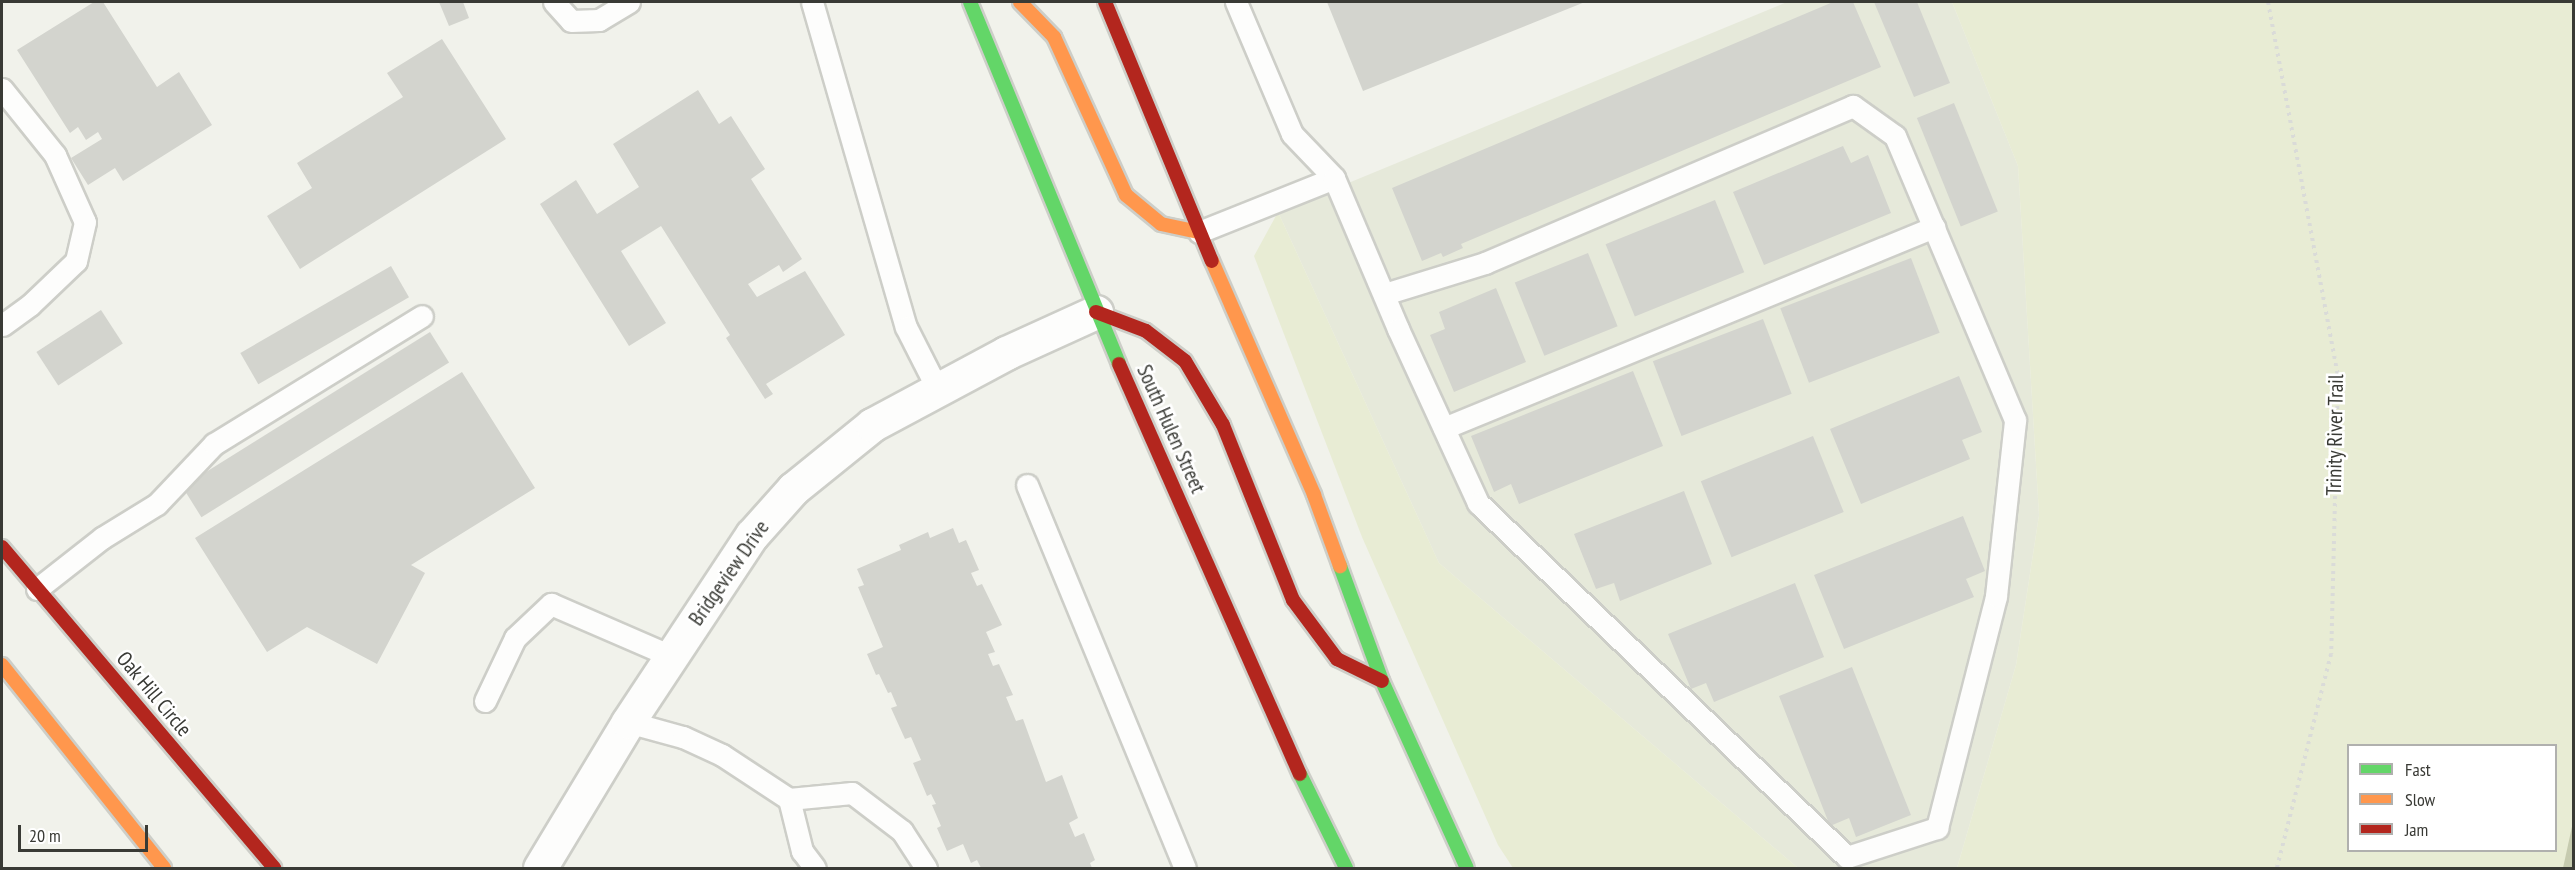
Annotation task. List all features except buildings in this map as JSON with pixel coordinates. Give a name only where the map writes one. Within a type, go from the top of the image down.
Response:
[{"type":"main road","name":"South Hulen Street","points":[[970,2],[1096,312],[1282,738],[1346,868]]},
{"type":"main road","points":[[1020,2],[1054,37],[1126,195],[1161,225],[1199,232]]},
{"type":"main road","points":[[1105,2],[1199,232],[1314,495],[1382,681],[1467,868]]},
{"type":"main road","points":[[1096,312],[1146,331],[1185,362],[1223,425],[1293,600],[1337,659],[1382,681]]},
{"type":"main road","name":"Oak Hill Circle","points":[[2,547],[274,868]]},
{"type":"main road","points":[[2,665],[164,868]]},
{"type":"street","name":"Bridgeview Drive","points":[[540,868],[628,722],[671,656],[752,535],[793,489],[872,425],[1006,352],[1096,312]]},
{"type":"lane","points":[[554,2],[572,21],[599,20],[629,2]]},
{"type":"lane","points":[[812,2],[906,327],[938,390]]},
{"type":"lane","points":[[1236,2],[1292,135],[1334,178],[1384,294],[1478,502],[1847,857],[1937,828],[1996,596],[2015,420],[1895,135],[1853,106],[1485,263],[1384,294]]},
{"type":"lane","points":[[2,89],[55,155],[85,222],[76,261],[30,305],[2,325]]},
{"type":"lane","points":[[1199,232],[1334,178]]},
{"type":"lane","points":[[1444,428],[1934,226]]},
{"type":"lane","points":[[37,589],[102,538],[157,504],[214,444],[422,316]]},
{"type":"lane","points":[[1027,485],[1185,868]]},
{"type":"lane","points":[[485,701],[515,638],[551,604],[671,656]]},
{"type":"lane","points":[[628,722],[683,737],[722,755],[789,799],[852,793],[902,831],[926,868]]},
{"type":"lane","points":[[789,799],[802,851],[815,868]]},
{"type":"path","name":"Trinity River Trail","points":[[2268,2],[2338,376],[2331,654],[2277,868]]},
{"type":"shaded area","points":[[1787,2],[1952,2],[2018,166],[2039,515],[2016,665],[1957,868],[1798,868],[1439,563],[1278,212]]},
{"type":"shaded area","points":[[1952,2],[2573,2],[2573,868],[1957,868],[2016,665],[2039,515],[2018,166]]},
{"type":"shaded area","points":[[1278,212],[1439,563],[1798,868],[1513,868],[1498,845],[1362,537],[1254,256]]},
{"type":"shaded area","points":[[2573,822],[2573,868],[2563,868]]},
{"type":"traffic: fast","points":[[970,2],[1119,364]]},
{"type":"traffic: fast","points":[[1340,566],[1382,681],[1467,868]]},
{"type":"traffic: fast","points":[[1300,774],[1346,868]]},
{"type":"traffic: slow","points":[[1020,2],[1054,37],[1126,195],[1161,224],[1199,232]]},
{"type":"traffic: slow","points":[[1212,261],[1314,495],[1340,566]]},
{"type":"traffic: slow","points":[[2,665],[164,868]]},
{"type":"traffic: jam","points":[[1105,2],[1212,261]]},
{"type":"traffic: jam","points":[[1096,312],[1146,331],[1185,361],[1223,425],[1293,600],[1337,659],[1382,681]]},
{"type":"traffic: jam","points":[[1119,364],[1300,774]]},
{"type":"traffic: jam","points":[[2,547],[274,868]]}]
